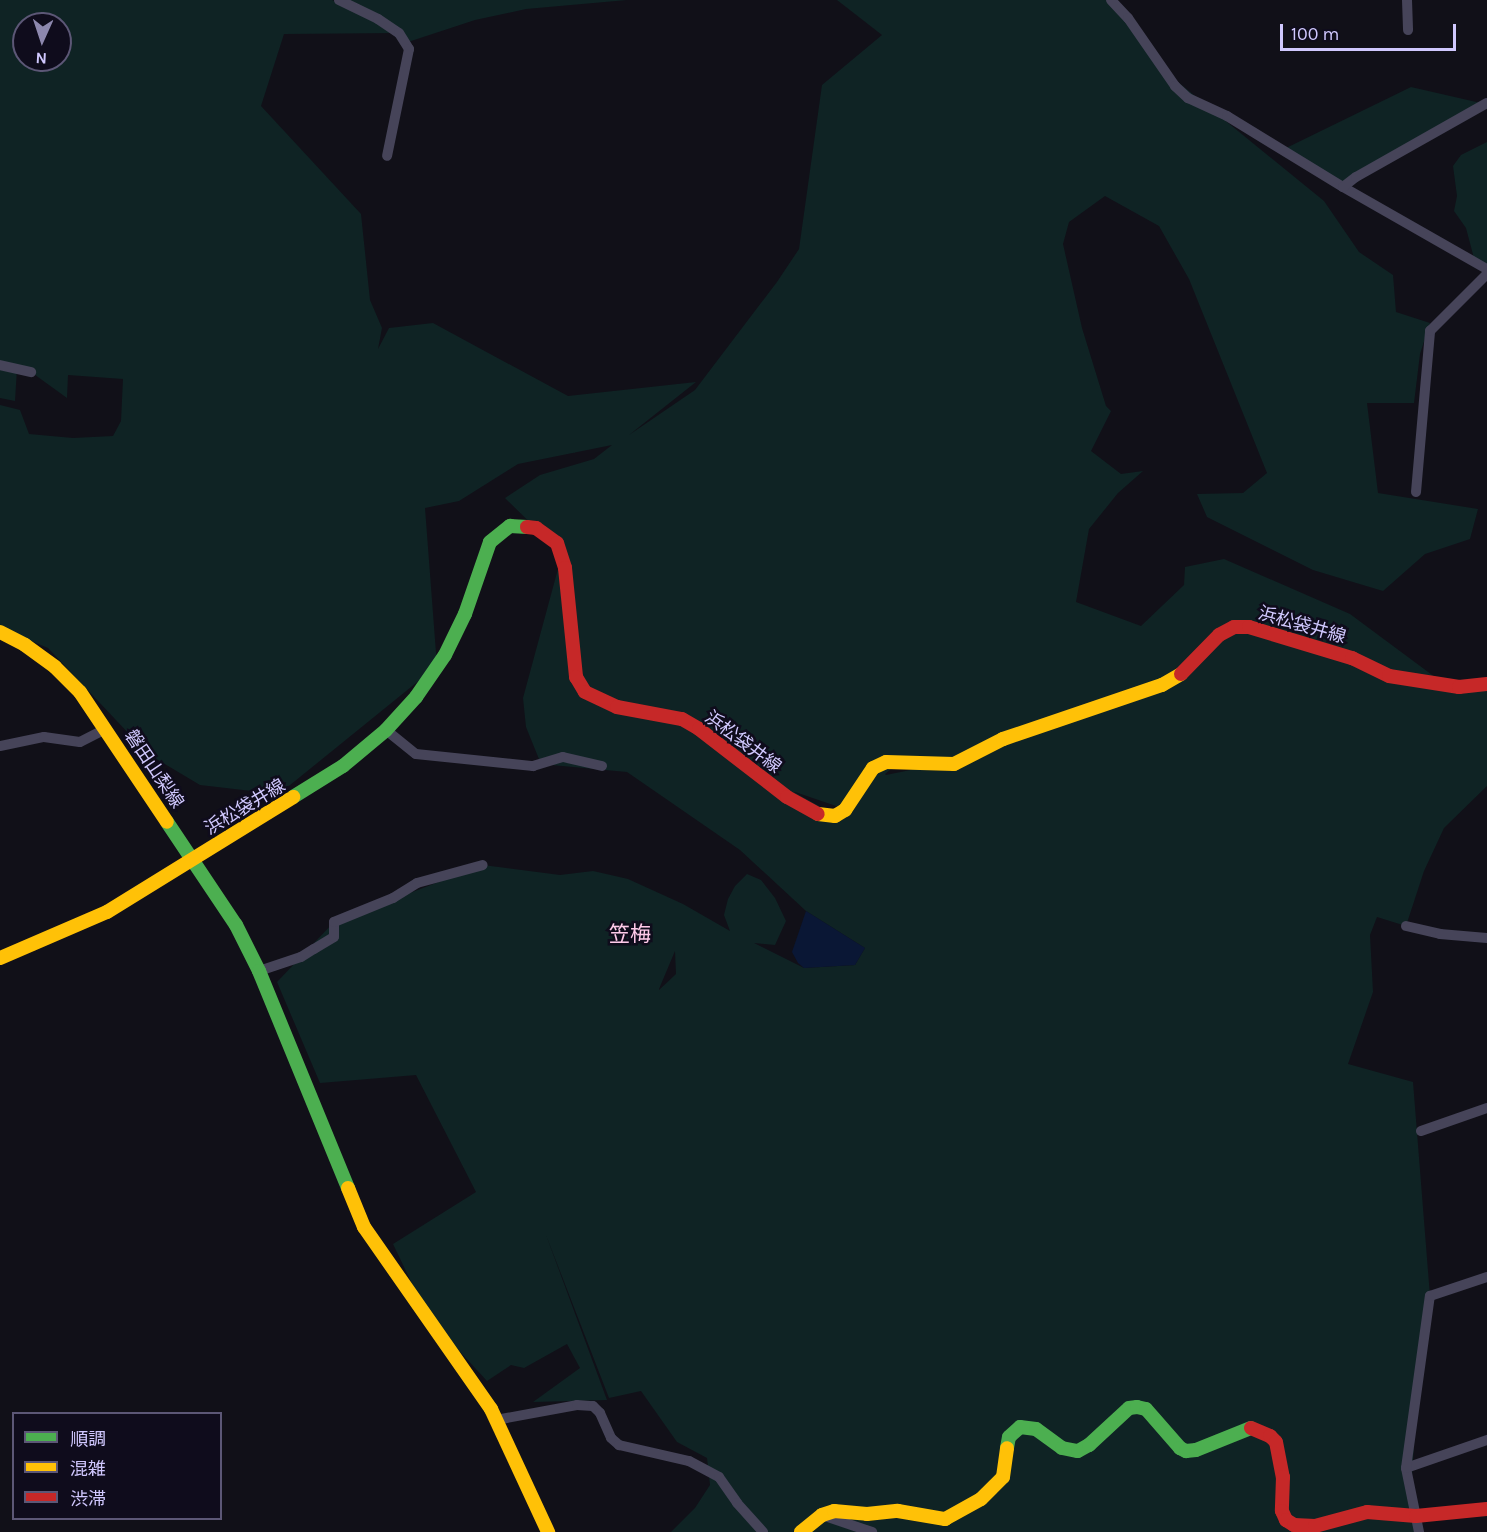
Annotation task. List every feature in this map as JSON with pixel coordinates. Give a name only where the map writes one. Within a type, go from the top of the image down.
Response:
[{"type":"main road","name":"浜松袋井線","points":[[193,859],[343,766],[386,730],[416,697],[445,655],[465,614],[490,542],[510,526],[523,525],[536,528],[557,543],[562,554],[573,661],[576,677],[585,692],[617,707],[682,719],[699,729],[788,797],[821,816],[835,816],[845,810],[873,768],[886,762],[954,764],[1003,739],[1162,685],[1185,672],[1219,635],[1234,627],[1249,627],[1294,639],[1352,658],[1389,676],[1459,687],[1487,684]]},
{"type":"main road","name":"磐田山梨線","points":[[0,632],[26,645],[80,692],[236,925],[259,971],[364,1227],[468,1373],[496,1420],[548,1532]]},
{"type":"main road","points":[[0,958],[42,942],[106,912],[193,859]]},
{"type":"main road","points":[[801,1532],[822,1515],[834,1511],[867,1514],[898,1512],[945,1519],[981,1500],[1003,1478],[1009,1437],[1020,1427],[1036,1429],[1062,1448],[1078,1451],[1089,1445],[1129,1408],[1137,1407],[1146,1409],[1180,1448],[1186,1451],[1196,1450],[1244,1429],[1254,1428],[1270,1436],[1276,1442],[1282,1477],[1282,1511],[1286,1520],[1294,1525],[1315,1526],[1367,1512],[1416,1516],[1487,1509]]},
{"type":"street","points":[[339,0],[378,19],[399,33],[408,49],[387,156]]},
{"type":"street","points":[[1111,0],[1128,18],[1175,86],[1188,98],[1227,116],[1343,187],[1487,269]]},
{"type":"street","points":[[1407,0],[1408,30]]},
{"type":"street","points":[[1343,187],[1356,177],[1487,103]]},
{"type":"street","points":[[1416,492],[1430,331],[1487,274]]},
{"type":"street","points":[[0,365],[31,372]]},
{"type":"street","points":[[0,746],[44,738],[80,742],[105,729]]},
{"type":"street","points":[[386,730],[416,754],[533,766],[563,757],[602,766]]},
{"type":"street","points":[[259,971],[301,957],[334,937],[334,922],[393,898],[417,883],[483,865]]},
{"type":"street","points":[[1407,926],[1440,934],[1487,938]]},
{"type":"street","points":[[1421,1131],[1487,1108]]},
{"type":"street","points":[[1419,1532],[1406,1468],[1431,1296],[1487,1277]]},
{"type":"street","points":[[496,1420],[577,1405],[592,1406],[600,1413],[611,1438],[619,1445],[689,1461],[719,1477],[737,1503],[763,1532]]},
{"type":"street","points":[[1406,1468],[1487,1440]]},
{"type":"street","points":[[822,1515],[872,1532]]},
{"type":"green space","points":[[0,0],[332,0],[378,23],[338,0],[627,0],[526,9],[475,20],[405,43],[398,33],[284,34],[261,106],[361,214],[370,300],[382,328],[378,349],[389,328],[433,323],[568,396],[696,382],[629,435],[695,390],[777,282],[799,249],[822,85],[882,35],[837,0],[1109,0],[1162,69],[1324,201],[1359,252],[1393,275],[1396,312],[1430,323],[1420,354],[1414,403],[1367,403],[1378,493],[1478,509],[1470,539],[1425,554],[1383,591],[1313,570],[1207,517],[1197,494],[1243,493],[1267,473],[1189,279],[1159,226],[1105,196],[1069,222],[1063,244],[1082,328],[1106,406],[1111,411],[1091,451],[1121,474],[1143,471],[1118,493],[1089,529],[1076,602],[1141,626],[1184,585],[1185,567],[1224,559],[1350,614],[1447,686],[1487,682],[1487,786],[1444,828],[1424,871],[1406,926],[1377,917],[1370,935],[1373,992],[1348,1064],[1413,1082],[1430,1296],[1418,1384],[1411,1492],[1420,1532],[671,1532],[695,1508],[710,1485],[707,1458],[677,1442],[641,1391],[609,1398],[546,1235],[607,1400],[533,1402],[580,1368],[567,1344],[524,1368],[511,1365],[487,1381],[428,1317],[393,1244],[476,1192],[416,1075],[320,1083],[277,982],[334,922],[483,865],[560,875],[593,871],[628,879],[683,904],[730,931],[724,915],[728,899],[735,886],[747,874],[761,880],[775,898],[786,921],[775,945],[754,943],[804,968],[855,965],[865,948],[806,911],[740,850],[627,772],[541,764],[526,727],[523,698],[562,554],[505,498],[540,475],[594,459],[612,445],[518,464],[459,501],[425,508],[437,666],[279,794],[200,785],[148,754],[48,648],[0,628],[0,405],[20,410],[29,434],[73,438],[113,436],[121,421],[123,379],[68,375],[67,398],[31,372],[17,369],[15,401],[0,398]],"holes":[[[964,759],[886,775],[885,774],[901,761]],[[794,792],[839,807],[835,815]],[[675,951],[676,974],[659,990]]]},
{"type":"green space","points":[[1411,87],[1485,104],[1343,187],[1282,150]]},
{"type":"green space","points":[[1487,142],[1487,269],[1475,262],[1466,228],[1454,211],[1457,196],[1453,166],[1461,155]]},
{"type":"water","points":[[806,911],[865,948],[855,965],[804,968],[798,963],[792,952]]},
{"type":"traffic: fast","points":[[293,797],[343,766],[386,730],[416,697],[445,655],[465,614],[490,542],[510,526],[527,527]]},
{"type":"traffic: fast","points":[[167,822],[236,925],[259,971],[348,1188]]},
{"type":"traffic: fast","points":[[1007,1448],[1009,1437],[1020,1427],[1036,1429],[1062,1448],[1078,1451],[1089,1445],[1129,1408],[1137,1407],[1146,1409],[1180,1448],[1186,1451],[1196,1450],[1251,1428]]},
{"type":"traffic: slow","points":[[0,632],[25,645],[55,667],[80,692],[167,822]]},
{"type":"traffic: slow","points":[[818,814],[835,816],[845,810],[873,768],[886,762],[954,764],[1003,739],[1162,685],[1181,674]]},
{"type":"traffic: slow","points":[[0,958],[107,912],[293,797]]},
{"type":"traffic: slow","points":[[348,1188],[364,1227],[491,1409],[548,1532]]},
{"type":"traffic: slow","points":[[801,1532],[822,1515],[834,1511],[867,1514],[898,1511],[945,1519],[981,1499],[1003,1477],[1007,1448]]},
{"type":"traffic: jam","points":[[527,527],[536,528],[557,543],[565,568],[576,677],[585,692],[617,707],[682,719],[699,729],[787,797],[818,814]]},
{"type":"traffic: jam","points":[[1181,674],[1219,635],[1234,627],[1249,627],[1352,658],[1389,676],[1459,687],[1487,684]]},
{"type":"traffic: jam","points":[[1251,1428],[1270,1436],[1276,1442],[1283,1477],[1282,1511],[1286,1520],[1294,1525],[1315,1526],[1367,1512],[1416,1516],[1487,1509]]},
{"type":"district","name":"笠梅","points":[[630,934]]}]
